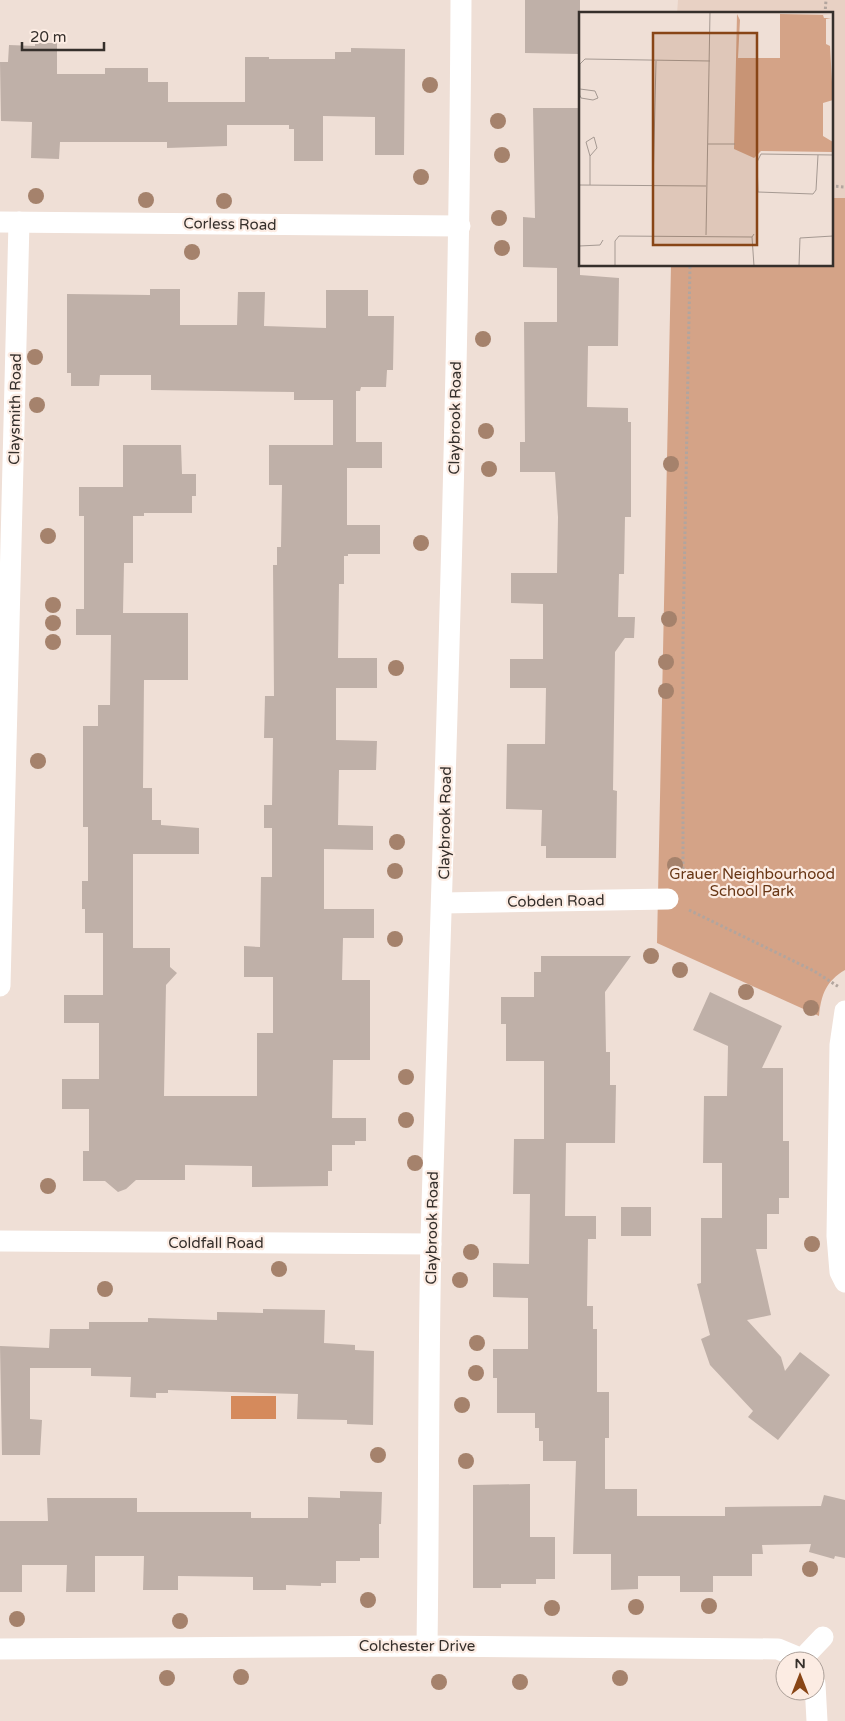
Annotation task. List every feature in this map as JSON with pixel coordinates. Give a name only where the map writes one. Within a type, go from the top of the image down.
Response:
[{"type":"street","name":"Claybrook Road","points":[[427,1646],[431,1244],[443,903],[460,226],[461,0]]},
{"type":"street","name":"Corless Road","points":[[10,222],[460,226]]},
{"type":"street","name":"Claysmith Road","points":[[0,986],[10,222]]},
{"type":"street","name":"Cobden Road","points":[[443,903],[681,905]]},
{"type":"street","points":[[845,1011],[840,1045],[836,1236],[840,1272],[845,1282]]},
{"type":"street","name":"Coldfall Road","points":[[0,1241],[431,1244]]},
{"type":"street","name":"Colchester Drive","points":[[811,1651],[823,1637]]},
{"type":"street","name":"Colchester Drive","points":[[0,1649],[427,1646],[780,1651]]},
{"type":"street","points":[[816,1701],[818,1721]]},
{"type":"path","points":[[832,186],[845,186]]},
{"type":"path","points":[[683,882],[683,648],[690,266]]},
{"type":"path","points":[[681,905],[701,918],[814,971],[845,991]]},
{"type":"shaded area","points":[[678,0],[845,0],[845,262],[832,262],[832,12],[677,12]]},
{"type":"shaded area","points":[[231,1396],[276,1396],[276,1419],[231,1419]]},
{"type":"green space","name":"Grauer Neighbourhood School Park","points":[[832,198],[845,198],[845,970],[833,979],[826,989],[821,1002],[819,1016],[657,943],[671,266],[832,266]]},
{"type":"building","points":[[525,0],[580,0],[579,54],[525,53]]},
{"type":"building","points":[[35,43],[57,43],[57,74],[105,74],[105,68],[148,68],[148,82],[168,82],[168,102],[245,102],[245,57],[335,59],[335,52],[351,52],[351,48],[405,49],[404,155],[375,155],[375,117],[323,116],[323,161],[294,161],[294,129],[289,129],[289,125],[227,125],[227,146],[167,148],[167,142],[60,142],[59,159],[31,158],[32,122],[1,121],[0,62],[8,62],[9,45],[35,46]]},
{"type":"building","points":[[533,108],[579,108],[580,275],[619,278],[618,346],[588,346],[587,407],[628,408],[628,422],[631,422],[631,517],[625,517],[624,574],[619,574],[618,617],[635,617],[634,638],[625,638],[615,652],[613,790],[617,791],[616,858],[546,858],[546,846],[541,846],[542,810],[506,809],[507,744],[545,744],[546,688],[510,688],[510,659],[543,659],[543,604],[511,603],[511,573],[557,573],[558,517],[555,472],[520,472],[520,442],[525,442],[524,322],[557,322],[557,268],[523,267],[523,217],[535,218]]},
{"type":"building","points":[[150,289],[180,289],[180,325],[237,325],[238,292],[265,292],[264,326],[326,328],[326,290],[368,290],[368,316],[394,316],[393,370],[387,370],[386,387],[361,387],[360,391],[356,391],[356,442],[382,442],[382,468],[347,468],[347,525],[380,525],[380,554],[348,554],[348,556],[344,556],[344,584],[339,584],[338,658],[377,658],[377,688],[336,688],[336,740],[377,741],[376,770],[339,770],[338,825],[373,826],[373,850],[324,849],[324,909],[374,909],[374,938],[343,938],[342,980],[370,980],[370,1060],[333,1060],[332,1118],[366,1118],[366,1141],[355,1141],[355,1145],[332,1145],[332,1171],[328,1171],[328,1186],[252,1187],[252,1166],[185,1165],[185,1180],[136,1180],[126,1189],[118,1192],[105,1181],[83,1181],[83,1151],[89,1151],[89,1109],[62,1109],[62,1079],[99,1079],[99,1023],[64,1023],[64,995],[103,995],[103,933],[85,933],[85,909],[82,909],[82,881],[88,881],[88,827],[83,827],[83,726],[98,726],[98,705],[110,705],[111,635],[76,635],[76,609],[84,609],[84,516],[79,516],[79,487],[123,487],[123,445],[181,445],[182,474],[196,474],[196,496],[192,496],[192,513],[144,513],[144,516],[133,516],[133,563],[124,563],[123,613],[188,613],[188,680],[144,680],[143,788],[152,788],[152,820],[161,820],[161,825],[199,828],[199,854],[133,854],[133,948],[170,948],[170,967],[177,973],[166,985],[164,1096],[257,1096],[257,1033],[273,1033],[273,977],[244,977],[244,946],[260,947],[261,877],[272,877],[272,828],[264,828],[264,805],[272,805],[273,738],[264,738],[265,696],[274,696],[273,565],[277,565],[277,547],[281,547],[282,485],[269,485],[269,445],[333,445],[333,400],[294,400],[294,392],[151,390],[151,375],[100,375],[99,386],[71,386],[71,373],[67,373],[67,294],[150,295]]},
{"type":"building","points":[[541,956],[631,956],[605,992],[606,1052],[610,1052],[610,1085],[616,1085],[615,1143],[566,1143],[565,1216],[596,1216],[596,1239],[588,1239],[587,1306],[593,1306],[593,1329],[597,1329],[597,1392],[609,1392],[609,1438],[605,1438],[605,1489],[637,1489],[637,1516],[725,1516],[725,1507],[821,1506],[824,1495],[845,1500],[845,1558],[835,1556],[834,1559],[809,1552],[811,1544],[762,1545],[763,1554],[752,1554],[752,1576],[713,1576],[713,1592],[680,1592],[680,1576],[638,1576],[638,1589],[611,1590],[611,1554],[573,1554],[576,1461],[543,1461],[543,1441],[539,1441],[539,1428],[535,1428],[535,1413],[497,1413],[497,1378],[493,1378],[493,1349],[528,1349],[528,1298],[493,1297],[493,1263],[529,1264],[530,1194],[513,1194],[514,1139],[544,1139],[544,1061],[506,1061],[506,1024],[501,1024],[501,997],[534,997],[534,972],[541,972]]},
{"type":"building","points":[[710,992],[782,1026],[762,1068],[783,1068],[783,1141],[789,1141],[789,1198],[779,1198],[779,1214],[767,1214],[767,1249],[756,1249],[771,1315],[747,1320],[781,1357],[785,1371],[800,1352],[830,1375],[778,1440],[748,1417],[753,1411],[710,1365],[701,1339],[710,1335],[697,1284],[701,1283],[701,1218],[722,1218],[722,1163],[703,1163],[704,1096],[727,1096],[728,1046],[693,1030]]},
{"type":"building","points":[[621,1207],[651,1207],[651,1236],[621,1236]]},
{"type":"building","points":[[263,1309],[325,1310],[324,1343],[355,1345],[355,1350],[374,1351],[373,1425],[347,1424],[347,1420],[297,1419],[298,1394],[168,1390],[168,1393],[156,1393],[156,1398],[130,1397],[131,1377],[91,1376],[91,1368],[30,1368],[30,1419],[42,1420],[40,1455],[2,1455],[0,1346],[49,1348],[50,1329],[89,1329],[89,1322],[148,1322],[148,1318],[217,1320],[217,1312],[263,1313]]},
{"type":"building","points":[[530,1484],[530,1537],[555,1537],[555,1579],[536,1579],[536,1584],[501,1584],[501,1588],[473,1588],[473,1485]]},
{"type":"building","points":[[340,1491],[382,1492],[381,1524],[379,1524],[379,1558],[360,1558],[360,1561],[336,1561],[336,1583],[321,1583],[321,1586],[286,1585],[286,1590],[253,1590],[253,1577],[178,1576],[178,1590],[143,1590],[144,1556],[95,1556],[95,1592],[66,1592],[67,1565],[22,1565],[22,1592],[0,1592],[0,1521],[48,1521],[47,1498],[137,1498],[137,1512],[251,1512],[251,1518],[308,1518],[308,1497],[340,1498]]}]
